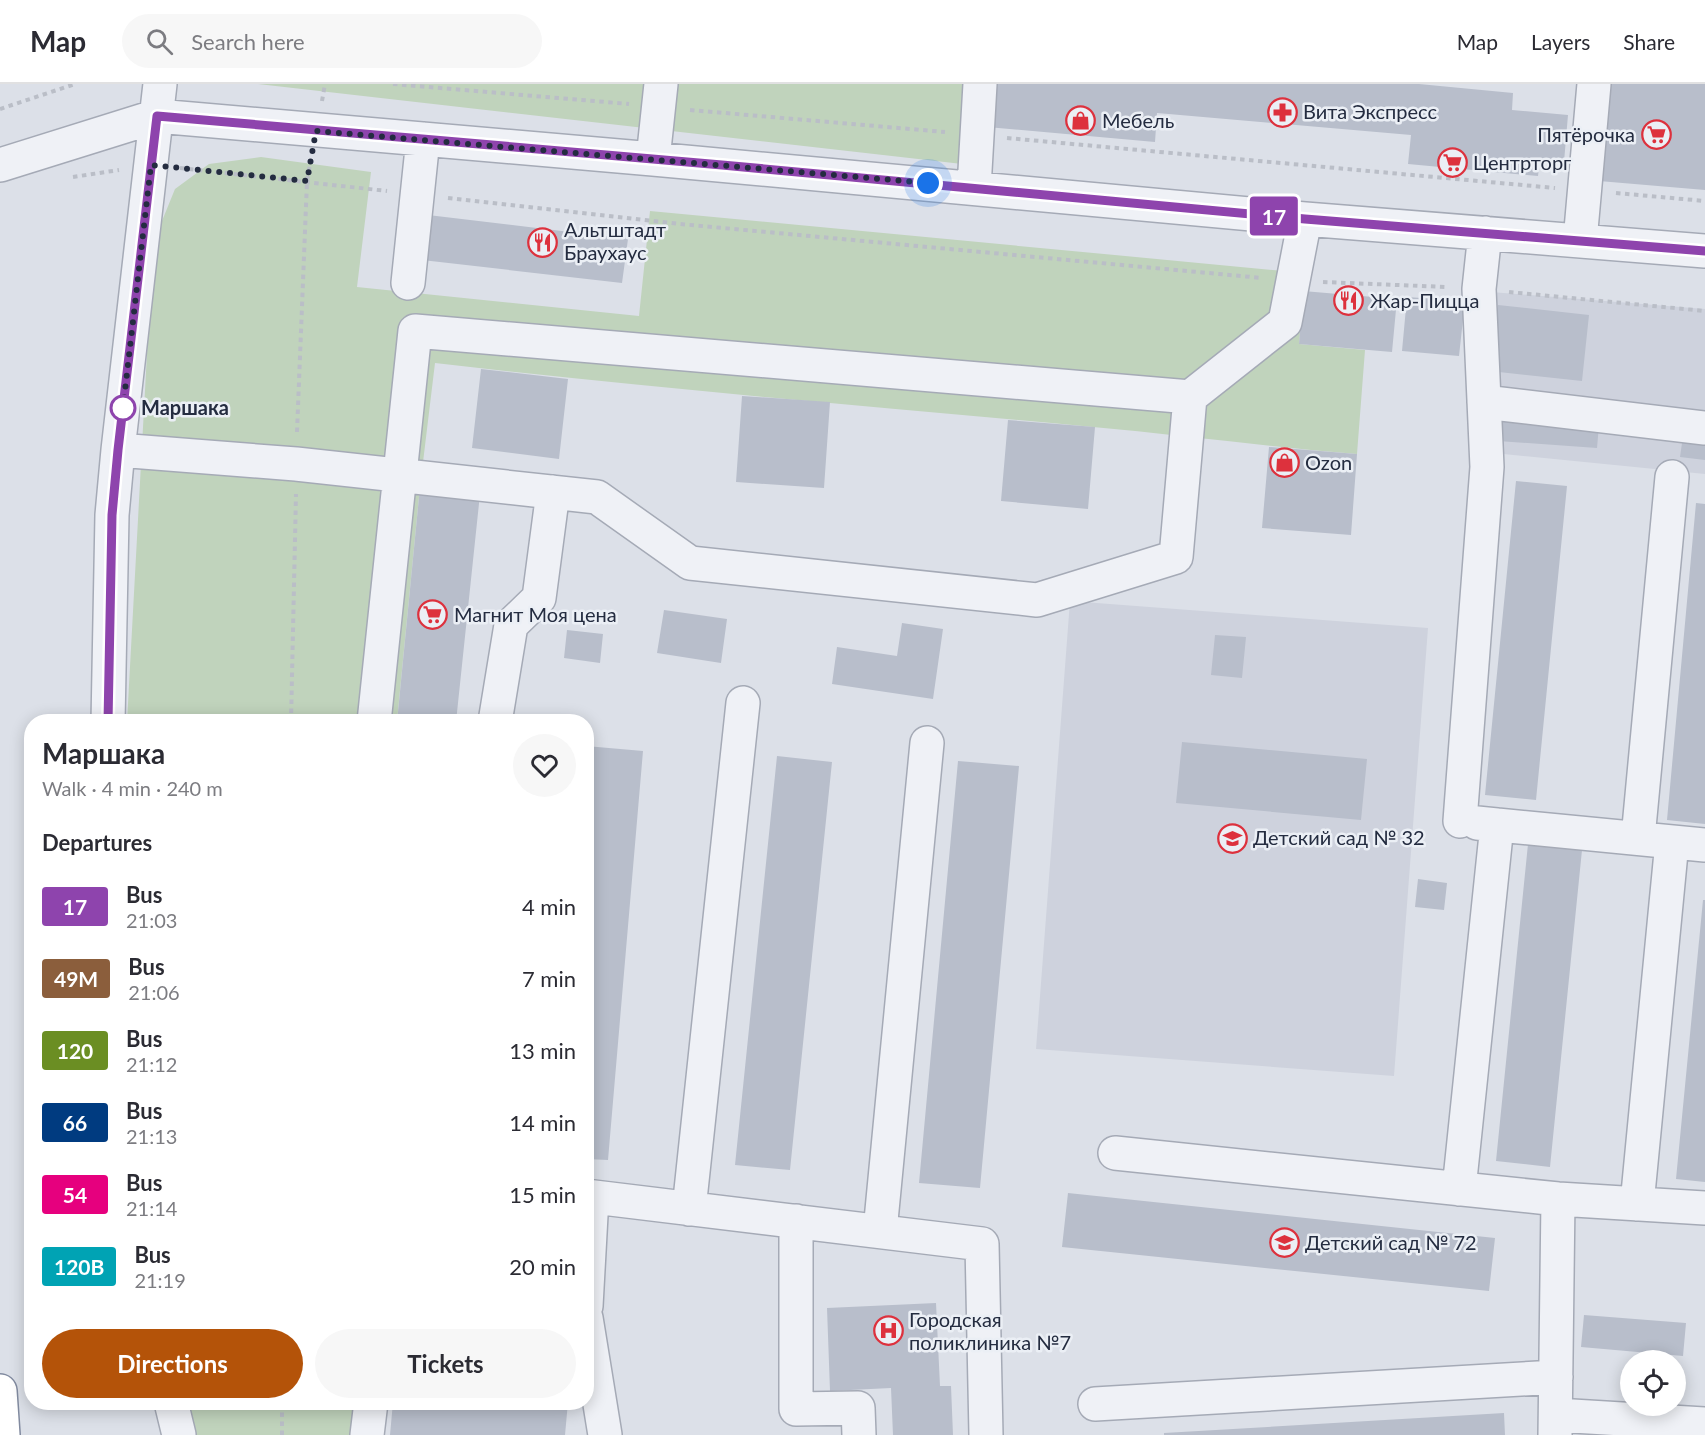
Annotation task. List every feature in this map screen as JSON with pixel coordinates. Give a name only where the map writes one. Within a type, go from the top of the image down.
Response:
[{"type":"highway","points":[[0,1391],[3,1435]]},
{"type":"street","points":[[108,714],[112,515],[160,84]]},
{"type":"street","points":[[974,188],[980,84]]},
{"type":"street","points":[[1580,241],[1594,84]]},
{"type":"street","points":[[652,159],[659,95]]},
{"type":"street","points":[[0,165],[157,116],[1305,219],[1705,251]]},
{"type":"street","points":[[408,283],[423,139]]},
{"type":"street","points":[[375,714],[415,331],[1190,397],[1285,322],[1305,219]]},
{"type":"street","points":[[1485,233],[1479,289],[1487,467],[1449,820],[1705,845]]},
{"type":"street","points":[[118,450],[296,464],[597,497],[690,563],[1037,600],[1176,557],[1190,397]]},
{"type":"street","points":[[1484,402],[1705,428]]},
{"type":"street","points":[[1638,838],[1672,477]]},
{"type":"street","points":[[496,714],[511,626],[539,598],[553,492]]},
{"type":"street","points":[[689,1209],[743,703]]},
{"type":"street","points":[[879,1231],[927,743]]},
{"type":"street","points":[[1458,1189],[1497,825]]},
{"type":"street","points":[[1637,1204],[1672,842]]},
{"type":"street","points":[[1115,1153],[1558,1199],[1705,1208]]},
{"type":"street","points":[[594,1198],[982,1244],[986,1435]]},
{"type":"street","points":[[1558,1199],[1556,1425],[1705,1424]]},
{"type":"street","points":[[796,1221],[796,1409],[858,1408],[859,1435]]},
{"type":"street","points":[[594,1367],[605,1435]]},
{"type":"street","points":[[1095,1404],[1556,1377]]},
{"type":"street","points":[[173,1410],[179,1435]]},
{"type":"street","points":[[367,1435],[370,1410]]},
{"type":"path","points":[[0,109],[75,84]]},
{"type":"path","points":[[291,714],[296,464],[307,181],[325,84]]},
{"type":"path","points":[[393,84],[659,95],[977,135],[1705,201]]},
{"type":"path","points":[[71,178],[151,165],[680,224],[1292,281],[1479,289],[1705,311]]},
{"type":"path","points":[[282,1410],[282,1435]]},
{"type":"shaded area","points":[[1491,292],[1705,309],[1705,474],[1493,453]]},
{"type":"shaded area","name":"Детский сад № 32","points":[[1070,601],[1428,628],[1394,1076],[1036,1049]]},
{"type":"green space","points":[[258,84],[979,84],[971,165]]},
{"type":"green space","points":[[261,157],[371,172],[357,287],[639,316],[650,211],[1305,273],[1299,344],[1365,350],[1357,454],[435,363],[420,487],[398,714],[127,714],[153,243],[175,189],[209,164]]},
{"type":"green space","points":[[190,1410],[378,1410],[376,1435],[195,1435]]},
{"type":"building","points":[[990,84],[1419,84],[1513,93],[1512,110],[1568,115],[1564,162],[1540,159],[1538,176],[1408,164],[1411,135],[1157,113],[1155,142],[987,127]]},
{"type":"building","points":[[1608,84],[1705,84],[1705,190],[1599,181]]},
{"type":"building","points":[[428,215],[628,239],[622,283],[422,260]]},
{"type":"building","points":[[1303,291],[1397,299],[1392,352],[1299,344]]},
{"type":"building","points":[[1407,297],[1465,301],[1459,356],[1402,351]]},
{"type":"building","points":[[1498,305],[1589,315],[1582,381],[1490,371]]},
{"type":"building","points":[[481,369],[568,379],[559,459],[472,448]]},
{"type":"building","points":[[742,396],[830,402],[824,488],[736,482]]},
{"type":"building","points":[[1500,418],[1599,425],[1597,448],[1498,441]]},
{"type":"building","points":[[1008,420],[1095,427],[1088,509],[1001,501]]},
{"type":"building","points":[[1683,436],[1705,438],[1705,460],[1680,457]]},
{"type":"building","points":[[1269,447],[1357,454],[1351,535],[1262,528]]},
{"type":"building","points":[[1516,481],[1567,486],[1536,800],[1485,795]]},
{"type":"building","points":[[420,487],[480,494],[457,714],[398,714]]},
{"type":"building","points":[[1696,503],[1705,504],[1705,824],[1667,820]]},
{"type":"building","points":[[664,610],[727,619],[721,663],[657,653]]},
{"type":"building","points":[[902,623],[943,629],[933,699],[832,684],[837,647],[897,656]]},
{"type":"building","points":[[567,630],[603,634],[600,663],[564,658]]},
{"type":"building","points":[[1215,635],[1246,637],[1242,678],[1211,675]]},
{"type":"building","points":[[1182,742],[1367,759],[1361,820],[1176,803]]},
{"type":"building","points":[[594,747],[643,751],[608,1160],[594,1159]]},
{"type":"building","points":[[777,756],[832,762],[790,1170],[735,1165]]},
{"type":"building","points":[[958,761],[1019,766],[980,1188],[919,1183]]},
{"type":"building","points":[[1528,844],[1582,850],[1550,1167],[1496,1161]]},
{"type":"building","points":[[1418,879],[1447,883],[1444,910],[1415,907]]},
{"type":"building","points":[[1703,900],[1705,900],[1705,1182],[1676,1179]]},
{"type":"building","points":[[1068,1193],[1495,1238],[1489,1291],[1062,1247]]},
{"type":"building","points":[[936,1303],[940,1386],[951,1386],[953,1435],[893,1435],[891,1388],[830,1391],[827,1308]]},
{"type":"building","points":[[1584,1315],[1686,1323],[1684,1350],[1620,1350],[1581,1347]]},
{"type":"building","points":[[392,1410],[567,1410],[565,1435],[390,1435]]},
{"type":"building","points":[[1504,1413],[1505,1435],[1164,1435],[1164,1433]]},
{"type":"bus line","name":"17","points":[[108,714],[112,515],[157,116],[1305,219],[1705,251]]},
{"type":"place","name":"Вита Экспресс","points":[[1282,112]]},
{"type":"place","name":"Мебель","points":[[1081,121]]},
{"type":"place","name":"Пятёрочка","points":[[1656,135]]},
{"type":"place","name":"Центрторг","points":[[1452,163]]},
{"type":"place","name":"Альтштадт Браухаус","points":[[543,242]]},
{"type":"place","name":"Жар-Пицца","points":[[1349,301]]},
{"type":"place","name":"Маршака","points":[[123,408]]},
{"type":"place","name":"Ozon","points":[[1284,463]]},
{"type":"place","name":"Магнит Моя цена","points":[[433,615]]},
{"type":"place","name":"Детский сад № 32","points":[[1232,838]]},
{"type":"place","name":"Детский сад № 72","points":[[1284,1243]]},
{"type":"place","name":"Городская поликлиника №7","points":[[888,1331]]},
{"type":"route","points":[[123,408],[151,165],[307,181],[316,131],[928,183]]}]
